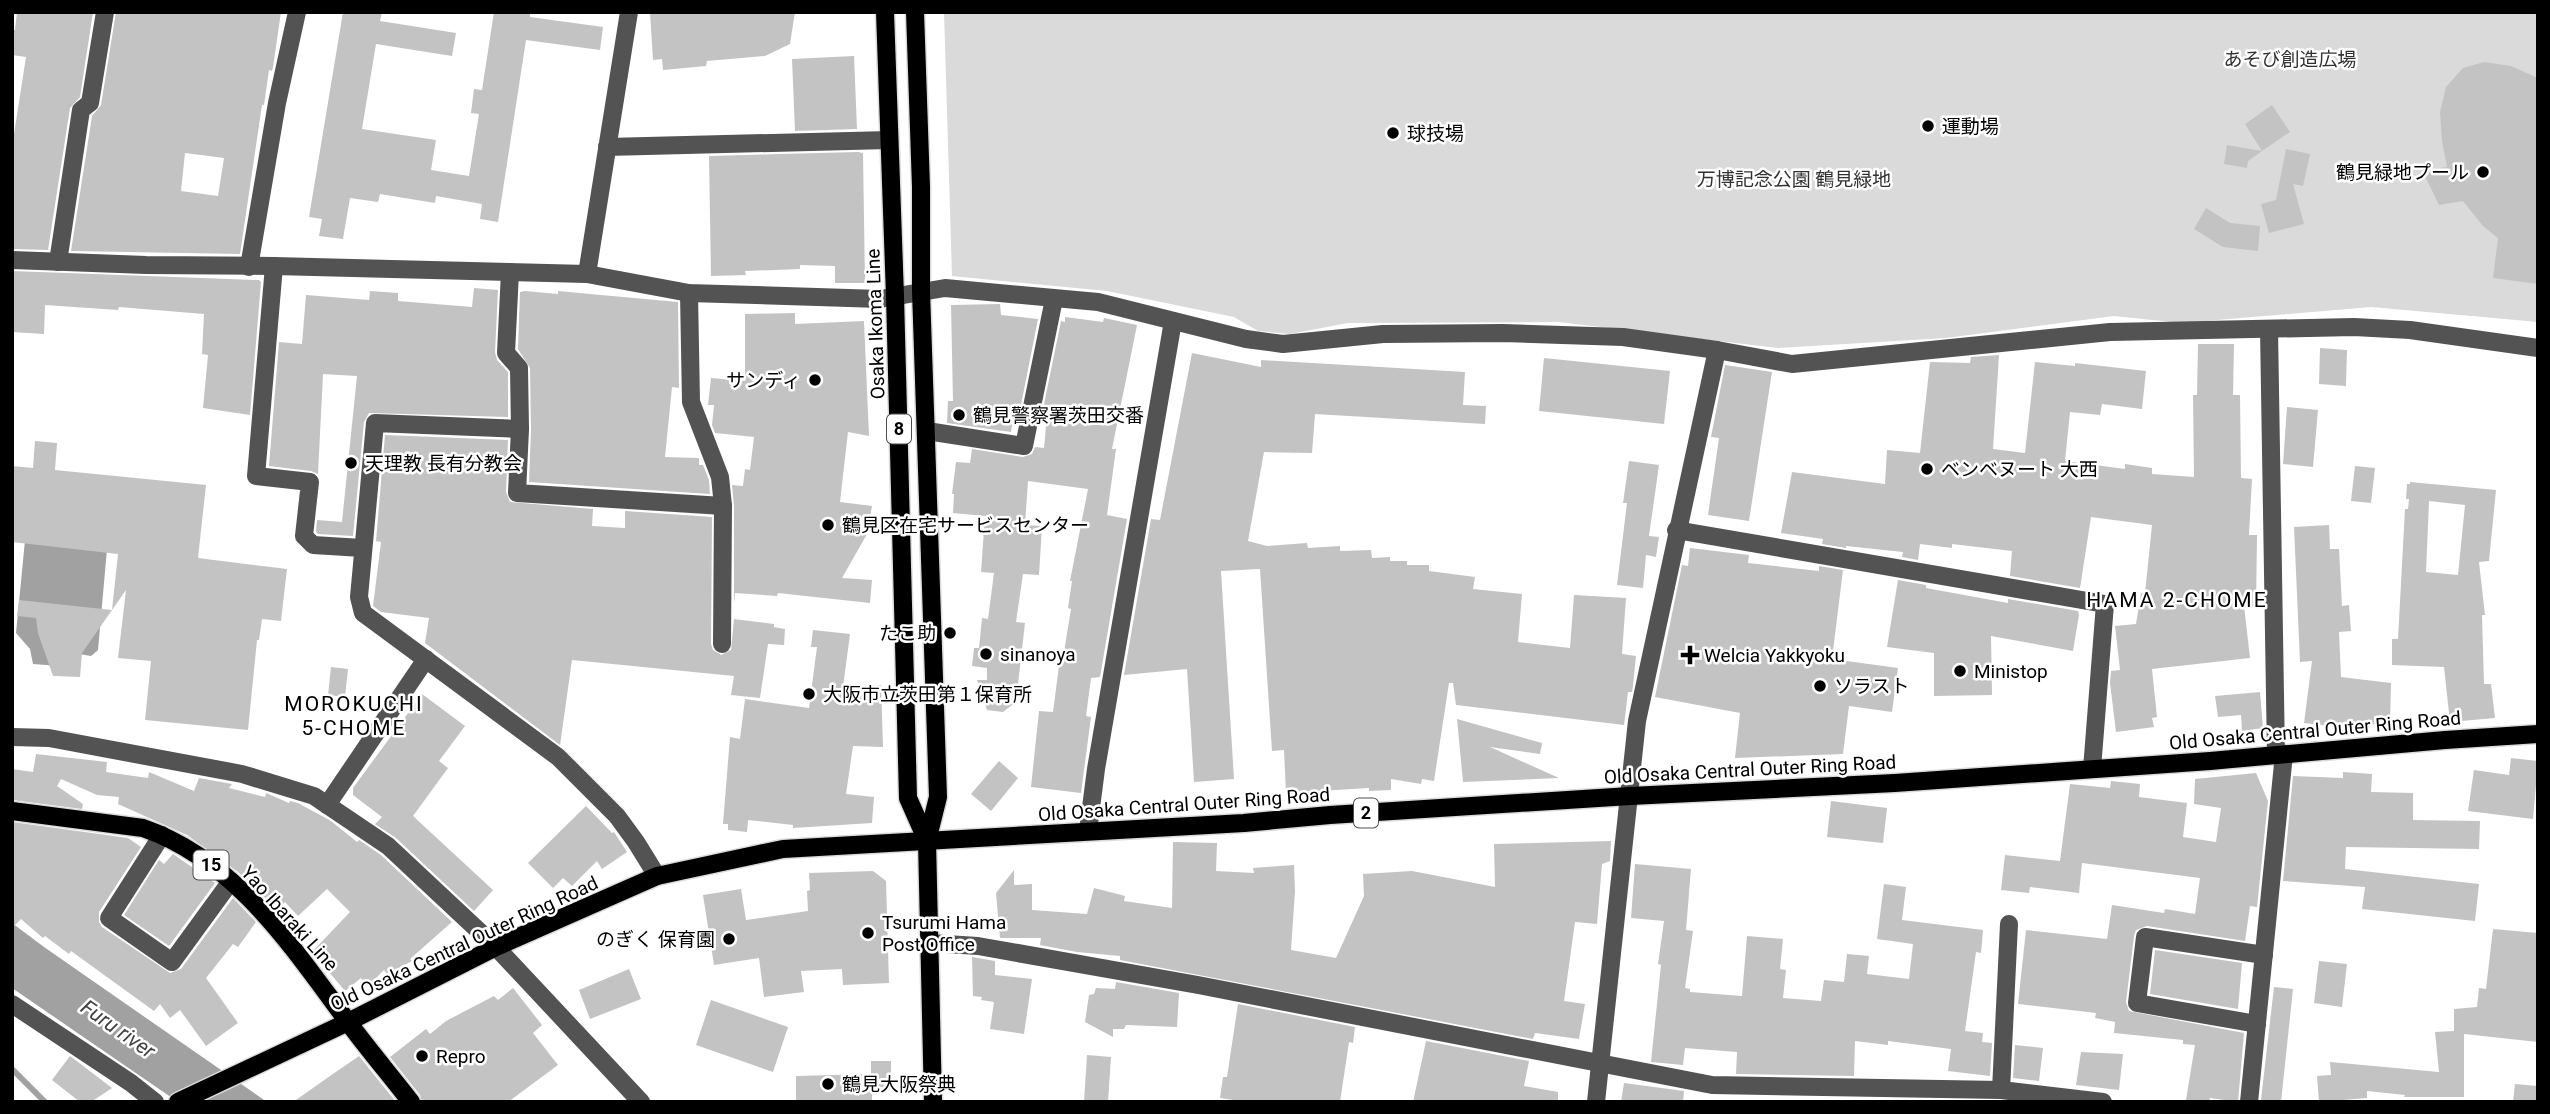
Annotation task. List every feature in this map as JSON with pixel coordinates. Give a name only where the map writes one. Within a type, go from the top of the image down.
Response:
[{"type":"main road","name":"Osaka Ikoma Line","points":[[885,12],[908,798],[927,841]]},
{"type":"main road","name":"Osaka Ikoma Line","points":[[915,12],[921,187],[921,291],[938,797],[927,841],[933,1102]]},
{"type":"main road","name":"Old Osaka Central Outer Ring Road","points":[[178,1102],[348,1022],[496,947],[657,876],[783,849],[1244,823],[1341,814],[1630,796],[1895,783],[2538,734]]},
{"type":"main road","name":"Yao Ibaraki Line","points":[[12,811],[143,828],[162,835],[215,868],[231,881],[318,979],[411,1102]]},
{"type":"street","points":[[58,262],[81,110],[90,103],[105,12]]},
{"type":"street","points":[[249,267],[277,103],[297,12]]},
{"type":"street","points":[[587,274],[629,12]]},
{"type":"street","points":[[607,147],[889,140]]},
{"type":"street","points":[[12,260],[587,274],[689,293],[880,299],[945,288],[1098,302],[1247,339],[1283,344],[1382,334],[1503,333],[1623,337],[1792,364],[2110,332],[2354,327],[2410,330],[2538,348]]},
{"type":"street","points":[[274,266],[256,476],[310,482],[304,536],[313,545],[362,548]]},
{"type":"street","points":[[510,272],[506,352],[519,368],[517,494],[723,506]]},
{"type":"street","points":[[689,293],[691,402],[720,477],[723,506],[722,644]]},
{"type":"street","points":[[927,431],[1024,446],[1054,299]]},
{"type":"street","points":[[1088,831],[1096,769],[1173,321]]},
{"type":"street","points":[[2249,1102],[2280,755],[2269,329]]},
{"type":"street","points":[[1596,1102],[1637,721],[1676,530],[1717,350]]},
{"type":"street","points":[[520,429],[375,423],[362,548],[359,597],[363,613],[558,757],[617,816],[657,876]]},
{"type":"street","points":[[1676,530],[2105,604],[2092,769]]},
{"type":"street","points":[[327,805],[426,659]]},
{"type":"street","points":[[12,737],[50,738],[242,774],[314,796],[388,846],[496,947],[641,1102]]},
{"type":"street","points":[[162,835],[109,918],[172,962],[231,881]]},
{"type":"street","points":[[2001,1090],[2009,924]]},
{"type":"street","points":[[2257,1024],[2137,1003],[2145,937],[2264,955]]},
{"type":"street","points":[[930,943],[978,946],[1147,975],[1712,1085],[2001,1090],[2102,1102]]},
{"type":"street","points":[[12,1004],[131,1083],[155,1102]]},
{"type":"green space","name":"万博記念公園 鶴見緑地","points":[[944,12],[2538,12],[2538,322],[2371,307],[2181,323],[2114,316],[1946,338],[1778,348],[1558,322],[1348,323],[1290,334],[1258,331],[1234,317],[1107,291],[952,276]]},
{"type":"water","points":[[26,530],[108,538],[98,650],[91,656],[79,654],[72,667],[33,664],[30,649],[16,633]]},
{"type":"water","name":"Furu river","points":[[12,923],[267,1102],[178,1102],[12,988]]},
{"type":"building","points":[[17,12],[93,12],[80,97],[70,108],[48,250],[12,249],[12,147],[26,57],[12,55],[12,29],[15,30]]},
{"type":"building","points":[[116,12],[281,12],[273,67],[272,71],[269,70],[262,105],[240,254],[71,251],[92,116],[101,105]],"holes":[[[185,153],[224,158],[218,196],[181,191]]]},
{"type":"building","points":[[343,12],[382,12],[380,21],[456,33],[452,56],[376,44],[362,129],[436,140],[431,170],[469,176],[479,114],[471,113],[474,89],[482,90],[494,12],[530,12],[530,17],[603,27],[600,50],[526,40],[498,222],[480,219],[482,204],[436,196],[435,203],[380,194],[378,202],[350,198],[343,239],[319,236],[322,219],[309,217]]},
{"type":"building","points":[[650,12],[795,12],[790,44],[765,56],[707,61],[706,66],[663,70],[662,59],[653,60]]},
{"type":"building","points":[[854,56],[857,129],[795,131],[792,59]]},
{"type":"building","name":"鶴見緑地プール","points":[[2484,62],[2511,66],[2538,78],[2538,284],[2493,278],[2498,238],[2483,226],[2463,201],[2439,205],[2425,176],[2433,169],[2447,167],[2440,112],[2446,87],[2463,68]]},
{"type":"building","points":[[2272,105],[2290,132],[2262,151],[2245,124]]},
{"type":"building","points":[[2227,145],[2262,151],[2248,161],[2247,168],[2224,164]]},
{"type":"building","points":[[2286,149],[2310,154],[2303,186],[2293,184],[2304,224],[2269,233],[2261,204],[2276,200]]},
{"type":"building","points":[[863,153],[865,283],[835,283],[835,266],[800,265],[800,269],[745,271],[746,275],[711,276],[709,156]]},
{"type":"building","points":[[2206,208],[2230,223],[2260,226],[2258,251],[2223,247],[2194,229]]},
{"type":"building","points":[[12,271],[259,280],[261,282],[250,415],[203,408],[208,355],[202,354],[204,314],[119,307],[118,310],[45,305],[44,334],[12,332]]},
{"type":"building","points":[[474,288],[498,290],[495,352],[497,360],[508,372],[508,417],[369,413],[364,422],[353,536],[318,534],[317,520],[342,522],[357,376],[323,374],[318,474],[269,466],[279,342],[302,344],[306,295],[369,300],[370,291],[398,293],[398,301],[472,307]]},
{"type":"building","points":[[558,291],[678,302],[679,388],[672,387],[665,457],[699,458],[699,465],[703,465],[709,480],[710,494],[529,482],[530,368],[518,349],[520,292],[558,294]]},
{"type":"building","points":[[1000,304],[1001,315],[1038,319],[1020,410],[1015,409],[1011,432],[947,423],[948,401],[953,401],[951,305]]},
{"type":"building","points":[[795,313],[795,324],[864,321],[869,436],[848,432],[840,502],[872,506],[867,534],[842,578],[872,580],[870,603],[778,593],[777,596],[735,593],[734,604],[732,485],[743,486],[745,469],[750,470],[754,437],[715,433],[712,425],[714,405],[708,405],[711,378],[745,381],[745,314]]},
{"type":"building","points":[[1065,317],[1103,322],[1104,318],[1137,325],[1112,449],[1116,449],[1107,515],[1127,519],[1100,677],[1091,678],[1086,716],[1091,717],[1081,793],[1031,787],[1039,711],[1053,712],[1060,658],[1063,658],[1071,609],[1068,608],[1070,581],[1088,489],[1028,481],[1025,525],[1042,526],[1039,575],[1023,574],[1016,622],[1025,623],[1016,702],[1003,712],[987,710],[977,680],[987,680],[987,668],[972,666],[974,648],[979,648],[982,618],[988,619],[994,573],[981,572],[985,516],[953,513],[952,494],[956,462],[970,463],[972,449],[1023,457],[1032,454],[1035,447],[1044,448],[1047,415],[1042,414],[1061,321],[1065,322]]},
{"type":"building","points":[[2198,344],[2234,344],[2233,395],[2240,395],[2241,478],[2252,479],[2249,535],[2257,535],[2256,607],[2244,606],[2250,658],[2152,669],[2157,717],[2152,718],[2154,727],[2116,732],[2110,683],[2111,671],[2120,670],[2115,626],[2136,624],[2141,593],[2145,593],[2152,525],[2091,517],[2080,588],[2010,576],[2012,551],[1952,544],[1952,548],[1920,544],[1918,560],[1902,557],[1903,552],[1846,548],[1822,544],[1823,539],[1781,533],[1792,472],[1885,484],[1887,450],[1920,453],[1930,362],[1970,363],[1971,357],[1999,355],[1993,449],[2025,453],[2035,362],[2075,366],[2075,363],[2146,371],[2142,409],[2102,404],[2100,415],[2070,412],[2065,461],[2125,469],[2125,464],[2152,468],[2152,474],[2194,477],[2193,395],[2197,395]]},
{"type":"building","points":[[2320,348],[2347,350],[2346,386],[2319,384]]},
{"type":"building","points":[[1192,353],[1261,367],[1261,360],[1465,372],[1463,405],[1486,406],[1485,424],[1315,414],[1312,453],[1264,452],[1248,541],[1267,546],[1307,543],[1308,548],[1340,546],[1340,551],[1371,550],[1372,558],[1390,557],[1390,561],[1407,561],[1407,565],[1429,565],[1429,571],[1475,577],[1473,589],[1522,594],[1518,642],[1570,648],[1574,595],[1626,598],[1622,654],[1636,656],[1632,692],[1628,692],[1624,725],[1456,705],[1453,683],[1449,683],[1434,781],[1422,779],[1421,784],[1391,779],[1391,790],[1369,791],[1369,788],[1286,793],[1284,750],[1272,751],[1260,569],[1221,571],[1234,779],[1194,782],[1187,669],[1124,675],[1151,519],[1160,520]]},
{"type":"building","points":[[1544,358],[1670,371],[1664,424],[1539,411]]},
{"type":"building","points":[[1725,365],[1772,372],[1749,521],[1708,515],[1719,438],[1711,437]]},
{"type":"building","points":[[2287,407],[2318,410],[2313,467],[2283,464]]},
{"type":"building","points":[[385,435],[508,440],[506,492],[510,502],[593,509],[592,526],[625,528],[625,511],[712,517],[713,650],[721,655],[731,650],[734,619],[774,624],[774,627],[785,629],[784,645],[768,644],[760,698],[731,695],[734,676],[572,660],[560,745],[425,643],[429,618],[381,612],[373,606],[381,542],[376,541]]},
{"type":"building","points":[[35,441],[57,443],[55,470],[206,485],[198,558],[287,569],[281,621],[262,619],[257,640],[248,730],[145,720],[151,661],[118,658],[126,590],[82,653],[80,677],[53,676],[38,633],[36,618],[17,616],[19,600],[112,610],[118,554],[12,542],[12,466],[33,468]]},
{"type":"building","points":[[1629,461],[1659,465],[1649,536],[1659,537],[1656,557],[1646,555],[1643,588],[1617,585]]},
{"type":"building","points":[[2355,466],[2375,468],[2371,503],[2351,501]]},
{"type":"building","points":[[2407,484],[2496,490],[2489,561],[2479,562],[2485,615],[2482,615],[2484,684],[2491,684],[2495,718],[2450,722],[2444,667],[2392,665],[2392,639],[2398,639],[2405,509],[2408,509],[2409,499],[2406,499]],"holes":[[[2429,501],[2465,505],[2458,575],[2426,572]]]},
{"type":"building","points":[[2329,525],[2330,549],[2339,549],[2342,606],[2349,605],[2351,631],[2339,632],[2341,677],[2391,683],[2390,725],[2346,723],[2346,728],[2304,723],[2312,661],[2300,662],[2294,527]]},
{"type":"building","points":[[1690,548],[1749,555],[1748,563],[1819,571],[1819,566],[1843,570],[1832,659],[1898,668],[1892,712],[1849,706],[1843,754],[1735,758],[1740,713],[1655,697],[1682,565],[1688,566]]},
{"type":"building","points":[[1898,580],[1926,585],[1926,588],[2008,603],[2008,599],[2078,611],[2073,651],[1991,636],[1992,695],[1934,696],[1934,653],[1887,647]]},
{"type":"building","points":[[813,630],[850,634],[843,687],[881,685],[883,747],[853,746],[846,794],[874,797],[872,823],[793,828],[793,825],[748,820],[747,832],[728,830],[728,824],[723,824],[730,737],[740,739],[745,699],[809,708],[817,647],[811,647]]},
{"type":"building","points":[[331,667],[348,669],[345,697],[328,695]]},
{"type":"building","points":[[2260,692],[2263,728],[2242,731],[2241,715],[2218,717],[2215,696]]},
{"type":"building","points":[[422,694],[465,726],[439,761],[448,768],[413,816],[493,890],[474,911],[396,838],[375,824],[382,817],[353,795],[353,788]]},
{"type":"building","points":[[1457,719],[1542,743],[1540,754],[1490,747],[1559,778],[1463,782]]},
{"type":"building","points":[[36,754],[107,762],[106,772],[148,778],[149,772],[194,791],[199,778],[232,784],[229,788],[265,797],[266,793],[289,803],[298,803],[331,821],[357,842],[359,840],[381,855],[452,922],[410,959],[412,961],[387,974],[384,970],[368,986],[361,978],[345,991],[312,952],[350,912],[327,889],[298,916],[285,902],[278,910],[238,872],[187,835],[118,804],[119,797],[97,795],[61,779],[57,786],[83,804],[82,809],[12,800],[12,769],[33,772]]},
{"type":"building","points":[[2511,758],[2538,761],[2533,819],[2468,811],[2474,770],[2509,775]]},
{"type":"building","points":[[999,761],[1018,778],[991,811],[971,794]]},
{"type":"building","points":[[2343,772],[2372,774],[2371,792],[2413,793],[2413,820],[2480,821],[2479,849],[2346,847],[2345,869],[2479,884],[2475,921],[2362,909],[2365,887],[2283,881],[2293,776],[2343,778]]},
{"type":"building","points":[[2256,773],[2268,801],[2257,907],[2250,906],[2245,941],[2147,926],[2136,930],[2134,936],[2126,1002],[2129,1011],[2244,1033],[2238,1102],[2210,1098],[2209,1102],[2186,1100],[2195,1045],[2183,1044],[2183,1040],[2114,1033],[2115,1022],[2095,1018],[2096,1013],[2018,1004],[2026,930],[2107,939],[2112,905],[2164,913],[2165,909],[2195,914],[2200,878],[2082,863],[2079,893],[2030,887],[2029,893],[2001,890],[2005,855],[2060,861],[2070,784],[2110,788],[2111,781],[2140,784],[2139,797],[2187,803],[2183,837],[2216,842],[2221,808],[2194,804],[2195,779]]},
{"type":"building","points":[[1831,801],[1887,808],[1883,843],[1827,837]]},
{"type":"building","points":[[586,806],[614,832],[627,852],[602,869],[597,861],[572,886],[563,878],[553,888],[528,863]]},
{"type":"building","points":[[12,822],[128,838],[141,847],[99,912],[99,922],[102,927],[170,973],[181,969],[233,898],[256,922],[238,947],[233,944],[206,978],[238,1023],[206,1046],[180,1010],[170,1018],[160,1004],[154,1011],[71,951],[69,954],[45,936],[43,938],[21,919],[12,928]]},
{"type":"building","points":[[1611,841],[1610,861],[1602,864],[1597,924],[1575,922],[1564,1001],[1585,1004],[1579,1039],[1535,1033],[1533,1039],[1120,960],[1120,956],[1040,945],[1041,938],[1000,938],[996,893],[1014,870],[1014,885],[1032,884],[1032,910],[1087,914],[1094,888],[1125,896],[1124,901],[1172,908],[1173,842],[1217,843],[1216,871],[1254,873],[1253,868],[1294,865],[1291,950],[1336,958],[1364,896],[1363,874],[1412,871],[1495,887],[1494,844]]},
{"type":"building","points":[[173,854],[215,883],[169,946],[124,915],[159,860],[164,864]]},
{"type":"building","points":[[1635,864],[1691,869],[1686,930],[1693,931],[1685,988],[1690,989],[1690,992],[1742,996],[1747,936],[1783,939],[1780,969],[1786,970],[1783,998],[1821,1001],[1824,980],[1844,982],[1847,954],[1869,956],[1867,974],[1909,979],[1913,944],[1877,939],[1884,884],[1906,887],[1902,920],[1983,930],[1981,953],[1976,952],[1965,1031],[1983,1033],[1982,1042],[1992,1043],[1990,1076],[1948,1071],[1951,1049],[1888,1041],[1888,1045],[1855,1041],[1854,1076],[1736,1074],[1737,1052],[1685,1048],[1683,1065],[1651,1062],[1664,921],[1631,918]]},
{"type":"building","points":[[873,871],[886,881],[889,983],[843,985],[842,969],[801,971],[804,992],[764,997],[759,958],[714,965],[703,895],[741,889],[746,920],[808,911],[809,873]]},
{"type":"building","points":[[2493,929],[2538,933],[2538,1042],[2464,1034],[2464,1097],[2404,1097],[2405,1095],[2367,1091],[2367,1098],[2319,1102],[2317,1076],[2331,1075],[2330,1062],[2439,1072],[2435,1032],[2454,1031],[2454,1009],[2477,1007],[2479,988],[2486,989]]},
{"type":"building","points":[[2155,950],[2242,963],[2238,1009],[2150,994]]},
{"type":"building","points":[[972,957],[995,961],[995,975],[1032,979],[1024,1034],[990,1029],[994,1002],[973,996]]},
{"type":"building","points":[[2319,961],[2347,964],[2342,1007],[2314,1003]]},
{"type":"building","points":[[629,969],[641,999],[590,1019],[579,990]]},
{"type":"building","points":[[1116,982],[1179,993],[1177,1027],[1126,1025],[1124,1029],[1113,1029],[1113,1037],[1085,1022],[1089,995],[1094,994],[1096,988],[1115,989]]},
{"type":"building","points":[[2274,987],[2293,989],[2281,1102],[2261,1100]]},
{"type":"building","points":[[513,988],[542,1025],[533,1033],[558,1065],[508,1102],[422,1102],[420,1095],[390,1057],[426,1029],[430,1034],[446,1021],[494,996],[498,1000]]},
{"type":"building","points":[[711,1000],[788,1027],[773,1072],[696,1045]]},
{"type":"building","points":[[1238,1004],[1355,1027],[1353,1043],[1349,1042],[1340,1102],[1246,1102],[1220,1098],[1223,1077],[1227,1077]]},
{"type":"building","points":[[1426,1041],[1529,1061],[1524,1086],[1558,1092],[1558,1102],[1413,1102]]},
{"type":"building","points":[[2015,1045],[2043,1048],[2039,1081],[2013,1078]]},
{"type":"building","points":[[2081,1052],[2123,1054],[2119,1090],[2076,1085]]},
{"type":"building","points":[[1087,1055],[1111,1057],[1108,1102],[1084,1102]]},
{"type":"building","points":[[70,1056],[112,1088],[91,1102],[80,1102],[52,1080]]},
{"type":"building","points":[[359,1056],[396,1102],[293,1102],[330,1076]]},
{"type":"building","name":"鶴見大阪祭典","points":[[871,1061],[891,1061],[891,1087],[872,1087],[872,1102],[796,1102],[796,1076],[871,1074]]},
{"type":"building","points":[[1624,1083],[1684,1091],[1683,1102],[1621,1102]]},
{"type":"building","points":[[2515,1084],[2538,1086],[2538,1102],[2513,1102]]},
{"type":"waterway","points":[[12,1069],[45,1102]]},
{"type":"place","name":"運動場","points":[[1928,126]]},
{"type":"place","name":"球技場","points":[[1393,133]]},
{"type":"place","name":"鶴見緑地プール","points":[[2483,172]]},
{"type":"place","name":"サンディ","points":[[815,380]]},
{"type":"place","name":"鶴見警察署茨田交番","points":[[959,415]]},
{"type":"place","name":"天理教 長有分教会","points":[[351,463]]},
{"type":"place","name":"ベンベヌート 大西","points":[[1927,469]]},
{"type":"place","name":"鶴見区在宅サービスセンター","points":[[828,525]]},
{"type":"place","name":"たこ助","points":[[950,633]]},
{"type":"place","name":"sinanoya","points":[[986,654]]},
{"type":"place","name":"Welcia Yakkyoku","points":[[1690,655]]},
{"type":"place","name":"Ministop","points":[[1960,671]]},
{"type":"place","name":"ソラスト","points":[[1820,686]]},
{"type":"place","name":"大阪市立茨田第１保育所","points":[[809,694]]},
{"type":"place","name":"Tsurumi Hama Post Office","points":[[868,933]]},
{"type":"place","name":"のぎく 保育園","points":[[729,939]]},
{"type":"place","name":"Repro","points":[[422,1056]]},
{"type":"place","name":"鶴見大阪祭典","points":[[828,1084]]},
{"type":"district","name":"HAMA 2-CHOME","points":[[2177,600]]},
{"type":"district","name":"MOROKUCHI 5-CHOME","points":[[354,716]]},
{"type":"park label","name":"あそび創造広場","points":[[2290,59]]}]
